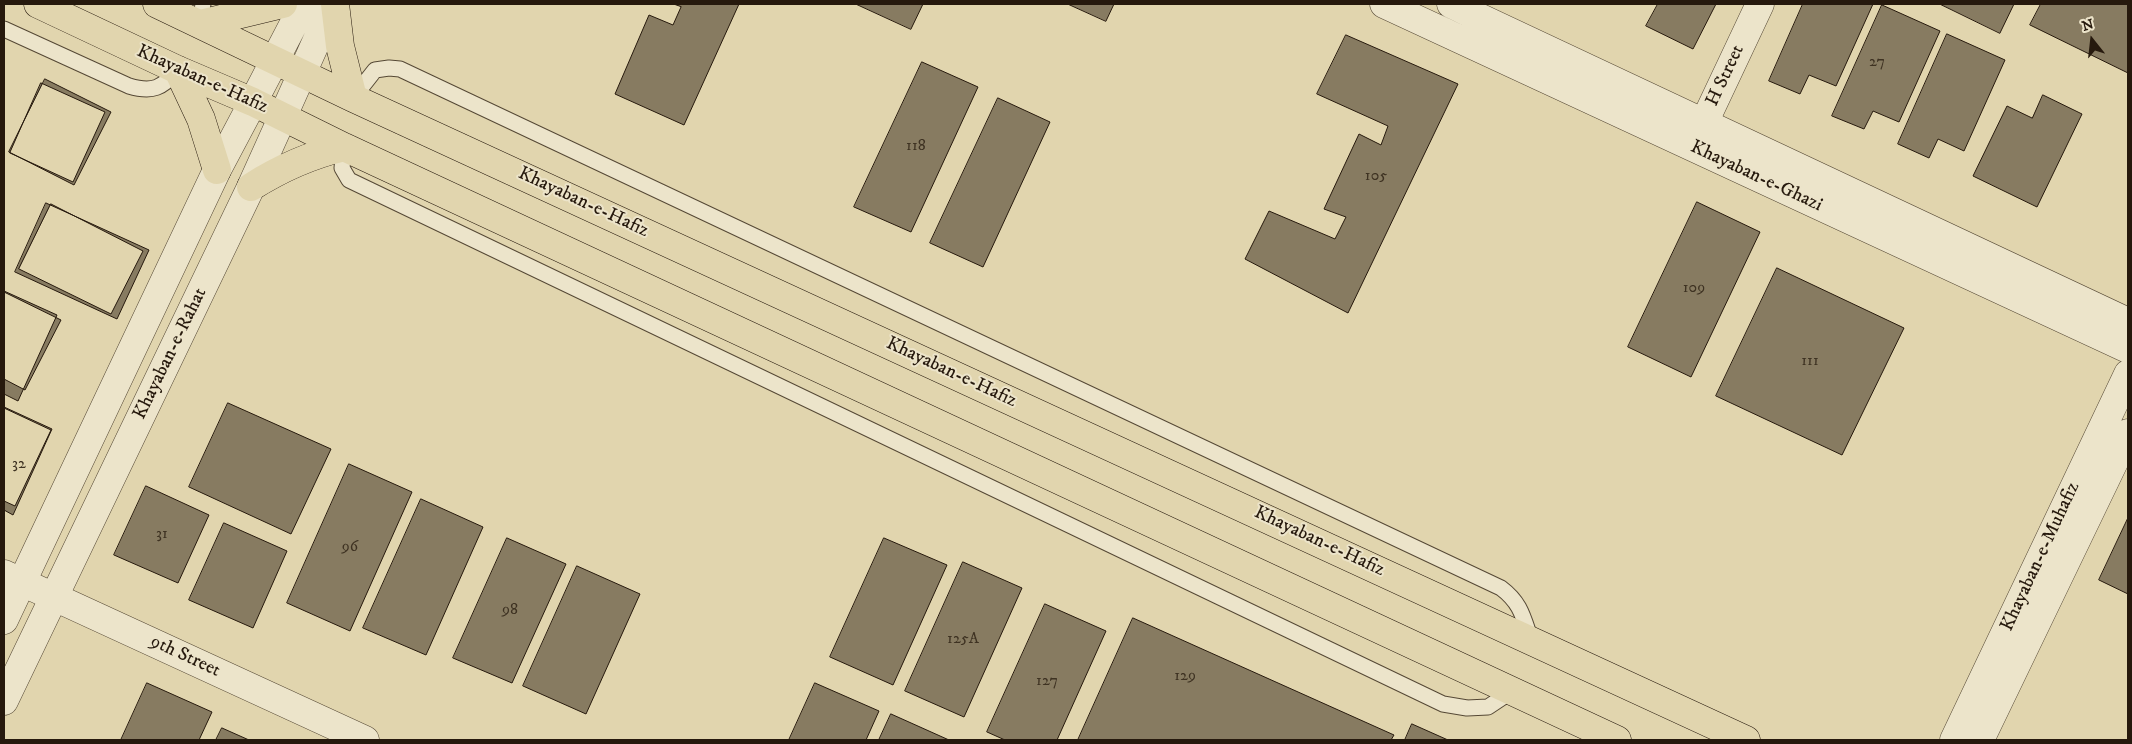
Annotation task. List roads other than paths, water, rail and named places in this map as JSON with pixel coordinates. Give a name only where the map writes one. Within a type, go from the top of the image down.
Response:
[{"type":"main road","name":"Khayaban-e-Hafiz","points":[[38,4],[178,70],[253,102],[344,147],[1617,740]]},
{"type":"main road","name":"Khayaban-e-Hafiz","points":[[157,4],[201,14],[274,60],[353,98],[1746,740]]},
{"type":"main road","points":[[201,14],[283,4]]},
{"type":"main road","points":[[334,4],[340,46],[353,98]]},
{"type":"main road","points":[[178,70],[201,118],[217,170]]},
{"type":"main road","points":[[251,187],[299,161],[344,147]]},
{"type":"street","name":"Khayaban-e-Rahat","points":[[4,620],[13,578],[217,170],[304,4]]},
{"type":"street","name":"Khayaban-e-Rahat","points":[[4,701],[251,187],[334,4]]},
{"type":"street","name":"Khayaban-e-Ghazi","points":[[1384,4],[2128,349]]},
{"type":"street","name":"Khayaban-e-Ghazi","points":[[1451,4],[2128,322]]},
{"type":"street","name":"H Street","points":[[1692,148],[1760,4]]},
{"type":"street","name":"Khayaban-e-Muhafiz","points":[[1954,740],[2128,374]]},
{"type":"street","name":"Khayaban-e-Muhafiz","points":[[1980,740],[2128,433]]},
{"type":"street","name":"9th Street","points":[[13,578],[366,740]]},
{"type":"lane","points":[[4,29],[129,86],[144,90],[156,88],[166,83],[178,70]]},
{"type":"lane","points":[[353,98],[375,70],[389,68],[409,74],[1501,588],[1512,596],[1519,605],[1531,640]]},
{"type":"lane","points":[[344,147],[342,168],[349,180],[1443,704],[1467,708],[1488,707],[1512,691]]}]
